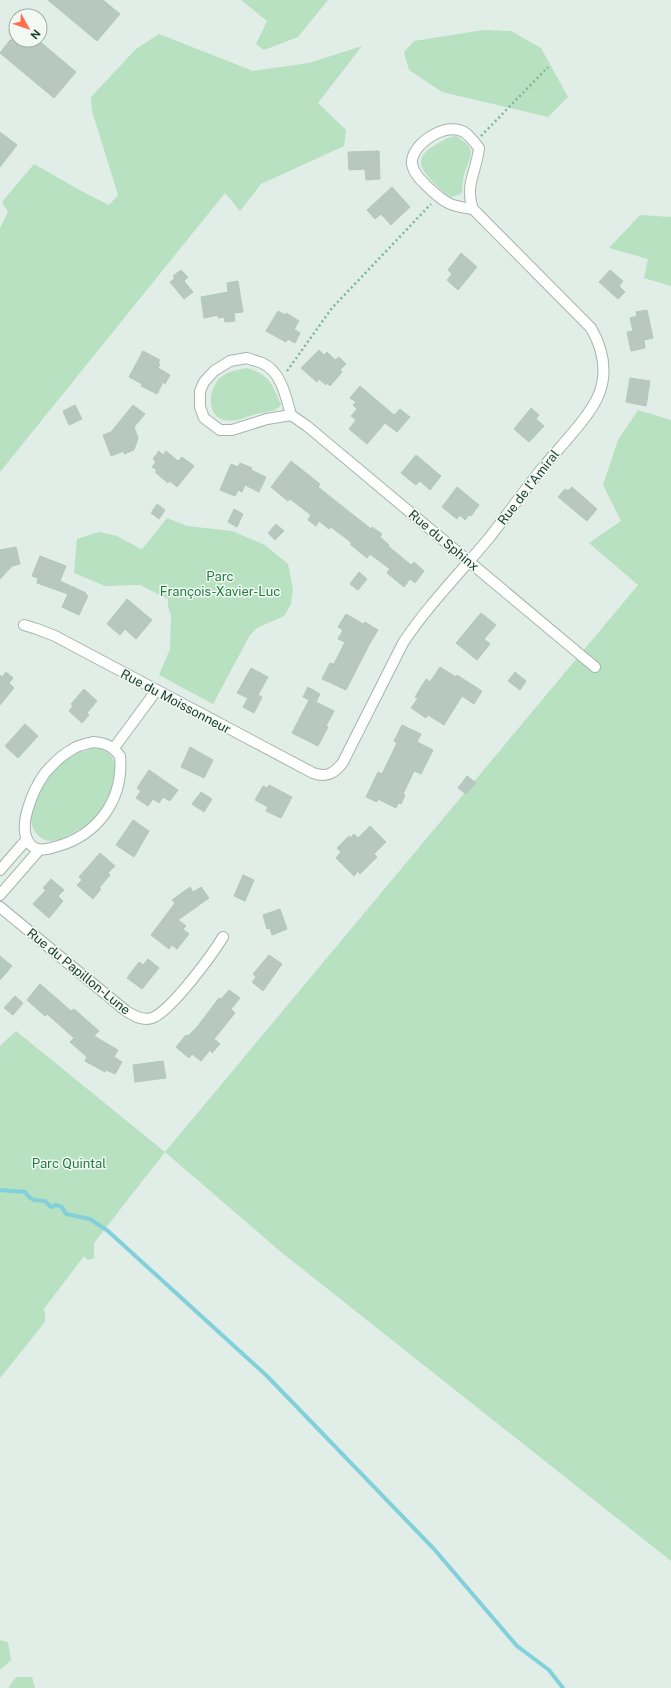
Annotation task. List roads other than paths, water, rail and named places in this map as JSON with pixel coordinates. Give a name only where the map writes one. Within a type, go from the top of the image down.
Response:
[{"type":"street","points":[[449,129],[464,132],[479,148],[471,179],[470,201],[473,209],[449,205],[438,197],[414,171],[412,164],[416,149],[423,142],[449,129]]},
{"type":"street","name":"Rue de l'Amiral","points":[[329,775],[336,771],[343,762],[406,638],[592,407],[599,395],[603,382],[603,354],[598,340],[584,320],[473,209]]},
{"type":"street","points":[[247,358],[269,367],[279,381],[284,392],[290,415],[267,419],[232,430],[220,430],[204,418],[200,407],[200,391],[204,382],[214,371],[230,361],[247,358]]},
{"type":"street","name":"Rue du Sphinx","points":[[290,415],[308,426],[595,667]]},
{"type":"street","name":"Rue du Moissonneur","points":[[24,625],[55,636],[156,691],[314,773],[321,776],[329,775]]},
{"type":"street","points":[[114,748],[156,691]]},
{"type":"street","points":[[0,895],[39,850],[64,845],[80,837],[98,823],[105,814],[113,802],[119,788],[120,756],[114,748],[105,743],[93,742],[73,748],[46,772],[34,790],[28,804],[25,823],[27,839],[31,846],[39,850]]},
{"type":"street","points":[[0,870],[27,839]]},
{"type":"street","name":"Rue du Papillon-Lune","points":[[0,907],[126,1011],[144,1019],[152,1018],[161,1013],[204,966],[223,937]]},
{"type":"waterway","points":[[0,1190],[25,1192],[34,1200],[45,1201],[51,1207],[56,1205],[62,1207],[66,1214],[90,1219],[108,1231],[267,1376],[434,1549],[517,1646],[549,1670],[563,1688]]},
{"type":"park label","name":"Parc François-Xavier-Luc","points":[[220,584]]},
{"type":"park label","name":"Parc Quintal","points":[[69,1163]]}]
